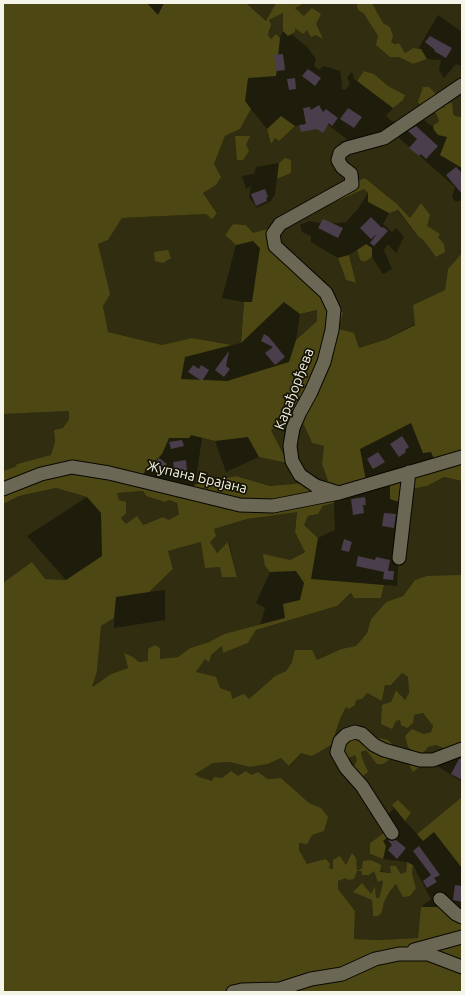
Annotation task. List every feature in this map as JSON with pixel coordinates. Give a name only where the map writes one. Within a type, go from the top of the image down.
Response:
[{"type":"street","name":"Карађорђева","points":[[339,493],[316,486],[300,475],[292,460],[290,446],[293,428],[324,362],[332,330],[334,310],[326,293],[275,246],[273,234],[280,224],[352,184],[351,174],[342,167],[338,160],[340,153],[347,148],[384,138],[462,85]]},
{"type":"street","name":"Жупана Брајана","points":[[3,489],[41,474],[72,468],[109,473],[240,506],[273,506],[339,493],[462,457]]},
{"type":"street","points":[[399,558],[410,472]]},
{"type":"street","points":[[392,833],[362,786],[346,768],[337,752],[340,741],[346,735],[355,732],[362,734],[374,745],[384,750],[420,760],[433,760],[462,749]]},
{"type":"street","points":[[440,899],[456,914],[462,917]]},
{"type":"street","points":[[233,992],[242,990],[280,989],[312,979],[342,974],[374,959],[437,945],[462,937]]},
{"type":"street","points":[[399,954],[428,954],[462,967]]},
{"type":"shaded area","points":[[3,3],[147,3],[158,15],[164,3],[246,3],[266,21],[276,3],[305,3],[295,8],[304,16],[312,8],[321,14],[316,24],[323,39],[316,35],[311,37],[307,30],[303,34],[295,28],[295,32],[288,36],[283,31],[283,13],[269,20],[271,25],[268,35],[271,39],[276,34],[280,38],[276,76],[248,78],[245,101],[251,109],[240,129],[225,136],[214,164],[221,177],[216,185],[203,193],[217,213],[212,219],[206,214],[122,218],[108,240],[98,244],[110,294],[103,306],[108,332],[162,345],[192,338],[232,345],[185,357],[181,379],[227,381],[289,362],[296,340],[317,321],[317,310],[300,314],[284,302],[241,343],[244,302],[252,302],[260,248],[253,241],[236,245],[225,235],[233,224],[246,225],[253,233],[268,229],[290,266],[325,301],[343,313],[338,329],[354,333],[359,348],[387,339],[415,325],[413,305],[445,290],[448,269],[462,253],[462,481],[444,477],[427,486],[412,489],[402,503],[390,499],[390,483],[434,459],[431,452],[423,453],[411,423],[360,449],[366,481],[335,499],[334,503],[323,506],[318,514],[308,516],[304,525],[318,538],[311,579],[384,585],[381,598],[354,598],[351,593],[337,606],[256,630],[248,643],[223,653],[222,646],[211,655],[209,662],[205,659],[196,672],[216,677],[220,688],[231,692],[232,699],[244,694],[249,699],[275,676],[286,671],[292,662],[295,650],[312,650],[317,660],[341,649],[356,646],[367,633],[371,619],[386,602],[403,596],[415,580],[427,576],[462,575],[462,747],[450,751],[436,745],[428,747],[420,757],[420,766],[413,772],[408,763],[413,751],[408,747],[405,736],[412,729],[424,734],[431,732],[433,726],[423,713],[414,715],[413,723],[407,728],[401,725],[400,720],[396,721],[392,729],[381,724],[382,705],[391,702],[396,690],[405,700],[409,693],[408,677],[402,673],[391,685],[385,685],[382,701],[367,693],[362,699],[356,700],[355,705],[349,709],[346,707],[331,745],[312,756],[301,753],[289,766],[281,758],[268,764],[250,767],[229,762],[213,763],[195,774],[199,777],[212,781],[214,777],[222,778],[231,771],[238,776],[246,771],[251,775],[258,772],[268,779],[281,778],[309,803],[321,808],[328,817],[324,831],[312,835],[307,844],[299,843],[299,850],[307,864],[326,859],[330,864],[329,868],[333,869],[333,860],[340,856],[346,865],[352,853],[356,858],[357,871],[354,879],[348,880],[346,878],[338,881],[338,889],[355,911],[354,939],[380,940],[418,938],[421,907],[442,907],[462,923],[462,992],[3,992],[3,583],[32,562],[45,579],[66,580],[102,556],[101,513],[87,497],[56,488],[19,496],[3,504],[3,471],[15,467],[17,464],[51,455],[55,442],[54,430],[63,428],[69,419],[69,411],[3,414]],"holes":[[[291,418],[304,425],[312,443],[324,446],[322,464],[328,481],[270,486],[236,476],[194,485],[194,489],[142,475],[162,454],[169,438],[189,438],[191,435],[215,441],[248,437],[259,457],[288,463],[271,430]],[[143,491],[146,496],[165,502],[169,500],[177,503],[179,514],[169,520],[163,517],[143,525],[137,516],[126,524],[121,518],[126,513],[126,502],[119,500],[117,493]],[[297,512],[295,532],[305,552],[290,560],[263,554],[265,566],[270,572],[296,571],[304,583],[300,600],[283,604],[285,618],[224,634],[209,642],[190,648],[178,657],[160,659],[160,648],[155,645],[148,649],[148,661],[139,662],[133,657],[124,653],[128,668],[111,674],[92,687],[97,671],[101,626],[114,618],[116,597],[149,592],[173,569],[168,551],[201,542],[205,568],[220,567],[222,577],[237,577],[228,542],[217,553],[210,542],[216,536],[214,529],[247,519]]]},
{"type":"shaded area","points":[[246,3],[276,3],[266,21]]},
{"type":"shaded area","points":[[305,3],[356,3],[358,10],[364,14],[378,36],[399,57],[413,64],[427,59],[441,60],[439,70],[444,78],[456,64],[462,66],[462,117],[455,116],[444,108],[435,104],[429,87],[439,121],[433,126],[428,124],[415,110],[397,123],[390,120],[386,115],[403,100],[374,74],[364,71],[357,81],[354,79],[352,72],[347,77],[350,84],[345,90],[341,88],[342,84],[340,71],[324,66],[319,70],[314,66],[316,59],[307,47],[291,34],[295,32],[294,28],[307,30],[322,38],[304,16],[295,8]]},
{"type":"shaded area","points":[[356,3],[372,3],[383,23],[390,27],[393,36],[391,42],[395,44],[399,43],[405,53],[413,48],[421,49],[427,59],[413,64],[399,57],[390,57],[376,45],[378,36],[364,14],[358,10]]},
{"type":"shaded area","points":[[372,3],[462,3],[462,32],[438,15],[418,49],[413,48],[405,53],[399,43],[395,44],[391,42]]},
{"type":"shaded area","points":[[283,13],[283,31],[280,38],[276,34],[271,39],[268,35],[270,31],[269,20]]},
{"type":"shaded area","points":[[364,71],[374,74],[388,86],[405,95],[403,100],[393,108],[357,81]]},
{"type":"shaded area","points":[[423,87],[429,87],[436,94],[435,104],[444,108],[445,105],[452,102],[453,114],[455,116],[462,117],[462,168],[440,155],[447,137],[438,135],[434,130],[433,126],[439,121],[436,113],[425,113],[418,102]]},
{"type":"shaded area","points":[[251,109],[267,129],[271,144],[275,138],[279,140],[295,126],[318,123],[319,118],[348,140],[334,143],[397,136],[455,187],[452,197],[456,202],[462,200],[462,253],[448,269],[445,290],[413,305],[415,324],[387,339],[359,348],[338,329],[323,296],[326,282],[253,233],[246,225],[233,224],[225,235],[236,245],[222,298],[244,302],[241,343],[232,345],[192,338],[162,345],[108,332],[103,306],[98,244],[108,240],[122,218],[206,214],[211,218],[217,212],[203,193],[216,185],[214,164],[225,136],[240,129]],"holes":[[[285,158],[291,173],[277,179],[275,194],[271,201],[257,208],[249,197],[251,186],[246,189],[242,176],[254,174],[256,167],[279,163]],[[365,178],[397,204],[410,218],[421,203],[427,226],[444,244],[436,257],[397,210],[389,213],[383,224],[392,232],[396,228],[404,237],[396,253],[388,244],[384,250],[392,269],[383,274],[372,257],[365,262],[360,260],[357,250],[349,255],[356,283],[346,280],[338,258],[311,242],[311,236],[302,232],[300,225],[309,221],[326,224],[346,222],[358,209],[368,193],[364,189],[313,213]]]},
{"type":"shaded area","points":[[281,116],[295,126],[279,141],[275,138],[271,144],[267,129]]},
{"type":"shaded area","points":[[235,136],[250,136],[246,145],[249,151],[243,160],[237,160]]},
{"type":"shaded area","points":[[285,158],[291,160],[291,173],[277,179],[279,163]]},
{"type":"shaded area","points":[[365,178],[397,204],[410,218],[421,203],[430,215],[427,226],[440,234],[438,237],[444,244],[445,252],[436,257],[398,210],[389,213],[368,202],[368,193],[364,189],[312,213],[356,182]]},
{"type":"shaded area","points":[[366,244],[372,248],[372,257],[365,262],[360,260],[357,250]]},
{"type":"shaded area","points":[[168,250],[171,258],[163,263],[155,261],[154,252]]},
{"type":"shaded area","points":[[349,255],[356,283],[346,280],[338,258]]},
{"type":"shaded area","points":[[318,310],[317,321],[296,340],[300,314]]},
{"type":"shaded area","points":[[69,411],[69,419],[63,428],[54,430],[55,442],[51,455],[17,464],[16,467],[3,471],[3,414]]},
{"type":"shaded area","points":[[291,418],[304,425],[312,443],[324,446],[322,464],[328,481],[270,486],[236,476],[195,485],[202,438],[215,441],[226,472],[259,457],[288,462],[271,430]]},
{"type":"shaded area","points":[[444,477],[462,481],[462,575],[415,580],[403,596],[386,602],[371,619],[367,633],[356,646],[341,649],[317,660],[292,662],[286,671],[275,676],[249,699],[232,699],[220,688],[196,672],[205,659],[223,646],[223,653],[248,643],[256,630],[337,606],[352,593],[381,598],[384,585],[397,586],[402,503],[412,489],[427,486]]},
{"type":"shaded area","points":[[56,488],[87,497],[27,536],[66,580],[45,579],[3,583],[3,504],[19,496]]},
{"type":"shaded area","points":[[143,491],[146,496],[165,502],[169,500],[177,503],[179,514],[169,520],[163,517],[143,525],[126,524],[121,518],[117,493]]},
{"type":"shaded area","points":[[334,503],[335,530],[318,538],[304,525],[308,516],[318,514],[323,506]]},
{"type":"shaded area","points":[[297,511],[295,532],[305,551],[290,560],[265,566],[270,572],[256,603],[265,608],[260,625],[224,634],[209,642],[190,648],[178,657],[139,662],[133,657],[124,654],[128,668],[111,674],[91,687],[97,671],[101,626],[114,618],[114,628],[165,620],[165,590],[149,592],[173,569],[168,551],[201,542],[220,567],[237,577],[229,542],[217,553],[210,542],[214,529],[247,519]]},
{"type":"shaded area","points":[[402,673],[408,677],[409,693],[405,700],[396,690],[391,702],[396,721],[423,713],[433,726],[431,732],[424,734],[412,729],[413,751],[420,757],[428,747],[436,745],[450,751],[433,763],[462,782],[462,797],[417,834],[405,821],[411,814],[392,805],[394,809],[385,817],[387,831],[370,854],[383,859],[407,862],[406,872],[401,874],[396,866],[391,866],[392,873],[362,868],[358,870],[373,870],[379,881],[382,880],[383,883],[379,898],[376,899],[375,887],[371,894],[373,916],[382,912],[384,902],[396,884],[416,888],[412,873],[413,865],[431,899],[421,907],[418,938],[380,940],[354,939],[355,911],[338,889],[337,881],[346,878],[346,865],[340,856],[333,869],[307,864],[299,850],[299,843],[312,835],[324,831],[321,808],[309,803],[281,778],[268,779],[258,772],[251,776],[222,778],[212,781],[194,774],[213,763],[229,762],[250,767],[268,764],[281,758],[290,766],[301,753],[336,732],[346,707],[367,693],[382,700],[386,684],[391,685]]},
{"type":"shaded area","points":[[373,737],[388,740],[392,744],[389,760],[383,764],[377,764],[366,750],[361,752],[368,772],[363,776],[354,766],[357,760],[355,755],[346,759],[341,766],[342,742],[348,739],[356,739],[363,745]]},
{"type":"shaded area","points":[[462,797],[462,868],[434,832],[423,841],[417,834]]},
{"type":"shaded area","points":[[398,800],[411,813],[405,821],[392,805]]},
{"type":"shaded area","points":[[387,831],[390,835],[383,841],[386,846],[383,859],[370,854],[370,843]]},
{"type":"shaded area","points":[[371,860],[381,865],[380,872],[391,873],[390,866],[396,866],[401,874],[406,872],[407,862],[413,865],[412,873],[416,888],[410,896],[403,897],[396,884],[384,902],[382,912],[378,916],[373,916],[372,900],[353,892],[362,883],[371,894],[375,886],[376,898],[379,898],[383,883],[382,880],[378,882],[374,871],[369,875],[362,875],[362,871],[357,871],[362,868],[363,861]]},
{"type":"building","points":[[430,36],[452,48],[446,58],[434,51],[435,50],[425,42]]},
{"type":"building","points":[[283,54],[285,70],[276,71],[274,55]]},
{"type":"building","points":[[308,69],[321,78],[315,86],[302,76]]},
{"type":"building","points":[[295,78],[296,89],[289,90],[287,79]]},
{"type":"building","points":[[319,105],[323,112],[326,109],[338,118],[332,126],[329,123],[323,133],[317,129],[301,132],[299,125],[306,124],[303,108],[310,107],[311,110]]},
{"type":"building","points":[[348,108],[362,117],[354,128],[340,119]]},
{"type":"building","points":[[416,126],[438,146],[426,159],[421,154],[419,156],[409,148],[417,139],[408,131]]},
{"type":"building","points":[[456,167],[462,173],[462,194],[446,175]]},
{"type":"building","points":[[265,189],[268,197],[266,198],[267,201],[256,206],[251,194]]},
{"type":"building","points":[[371,217],[382,228],[383,227],[388,231],[374,246],[370,243],[377,234],[371,239],[360,228]]},
{"type":"building","points":[[323,219],[343,228],[338,238],[318,228]]},
{"type":"building","points":[[264,334],[269,337],[285,357],[275,365],[265,353],[273,347],[261,341]]},
{"type":"building","points":[[229,351],[226,366],[230,369],[224,377],[215,370]]},
{"type":"building","points":[[193,365],[199,369],[201,365],[209,370],[202,381],[188,372]]},
{"type":"building","points":[[402,436],[409,447],[405,450],[406,452],[399,457],[390,444]]},
{"type":"building","points":[[182,440],[184,446],[171,449],[169,442]]},
{"type":"building","points":[[378,452],[385,462],[373,469],[367,459]]},
{"type":"building","points":[[159,458],[167,464],[159,474],[151,468]]},
{"type":"building","points":[[186,460],[187,472],[175,474],[173,462]]},
{"type":"building","points":[[365,497],[366,505],[363,505],[364,513],[353,515],[351,499]]},
{"type":"building","points":[[384,513],[396,514],[394,528],[382,526]]},
{"type":"building","points":[[344,539],[352,542],[349,552],[341,550]]},
{"type":"building","points":[[358,556],[375,560],[376,557],[390,560],[388,571],[394,571],[393,580],[383,579],[384,572],[356,566]]},
{"type":"building","points":[[462,758],[462,780],[451,774],[459,759]]},
{"type":"building","points":[[388,840],[396,840],[406,848],[397,859],[388,850],[392,845]]},
{"type":"building","points":[[419,846],[440,875],[434,878],[437,882],[427,888],[423,881],[431,875],[413,851]]},
{"type":"building","points":[[455,885],[462,886],[462,902],[453,900]]}]
